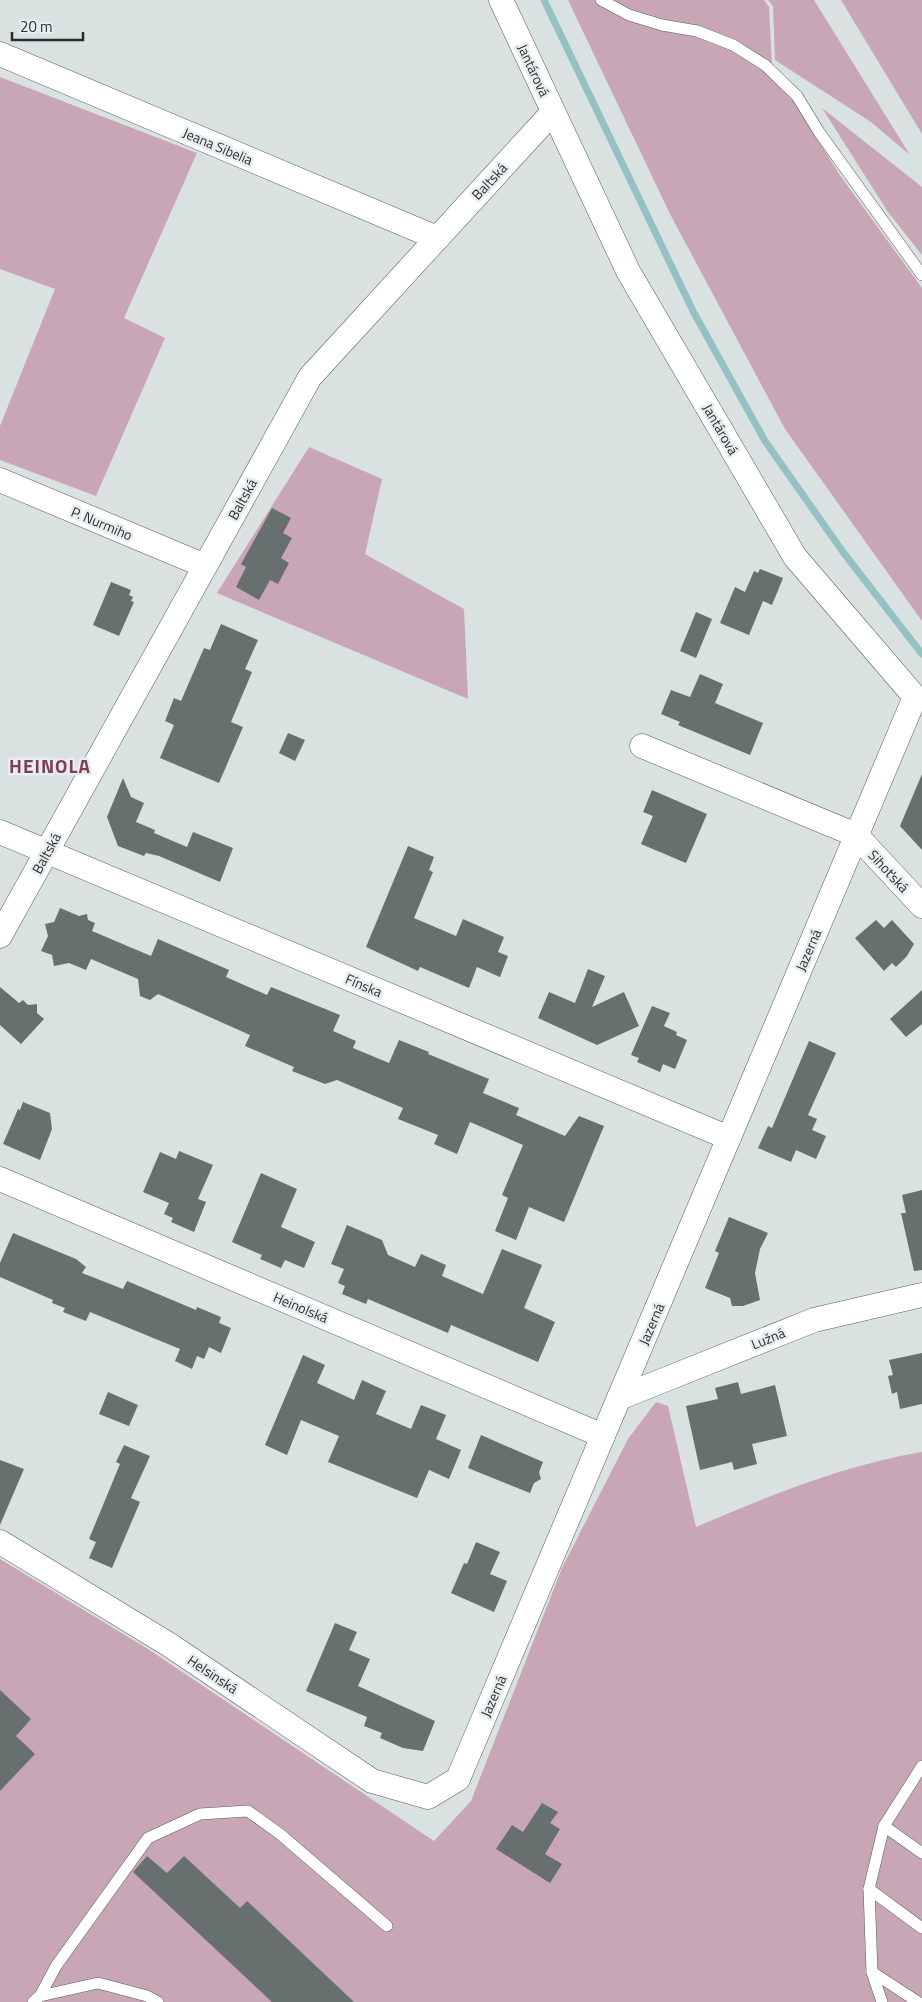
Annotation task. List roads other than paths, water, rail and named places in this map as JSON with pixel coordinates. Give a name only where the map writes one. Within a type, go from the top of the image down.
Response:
[{"type":"street","name":"Jantárová","points":[[501,0],[628,271],[795,557],[915,697],[856,836]]},
{"type":"street","name":"Jeana Sibelia","points":[[0,54],[437,238]]},
{"type":"street","name":"Baltská","points":[[0,936],[310,377],[553,112]]},
{"type":"street","name":"P. Nurmiho","points":[[0,480],[205,566]]},
{"type":"street","points":[[642,746],[856,836]]},
{"type":"street","name":"Fínska","points":[[0,832],[729,1138]]},
{"type":"street","name":"Sihoťská","points":[[856,836],[922,906]]},
{"type":"street","name":"Jazerná","points":[[428,1798],[458,1779],[856,836]]},
{"type":"street","name":"Heinolská","points":[[0,1179],[603,1436]]},
{"type":"street","name":"Lužná","points":[[620,1398],[814,1320],[922,1295]]},
{"type":"street","name":"Helsinská","points":[[0,1542],[168,1644],[372,1781],[428,1798]]},
{"type":"lane","points":[[600,0],[629,15],[662,25],[697,31],[733,45],[765,66],[797,96],[819,132],[922,275]]},
{"type":"lane","points":[[882,2002],[872,1972],[869,1889],[884,1826],[920,1772]]},
{"type":"lane","points":[[37,1999],[56,1966],[148,1838],[200,1814],[248,1811],[280,1834],[387,1926]]},
{"type":"lane","points":[[884,1826],[922,1853]]},
{"type":"lane","points":[[869,1889],[922,1928]]},
{"type":"lane","points":[[872,1972],[918,2002]]},
{"type":"lane","points":[[37,1999],[98,1983],[147,1996],[158,2002]]},
{"type":"waterway","points":[[544,0],[693,311],[765,441],[843,552],[922,654]]},
{"type":"district","name":"HEINOLA","points":[[50,765]]}]
